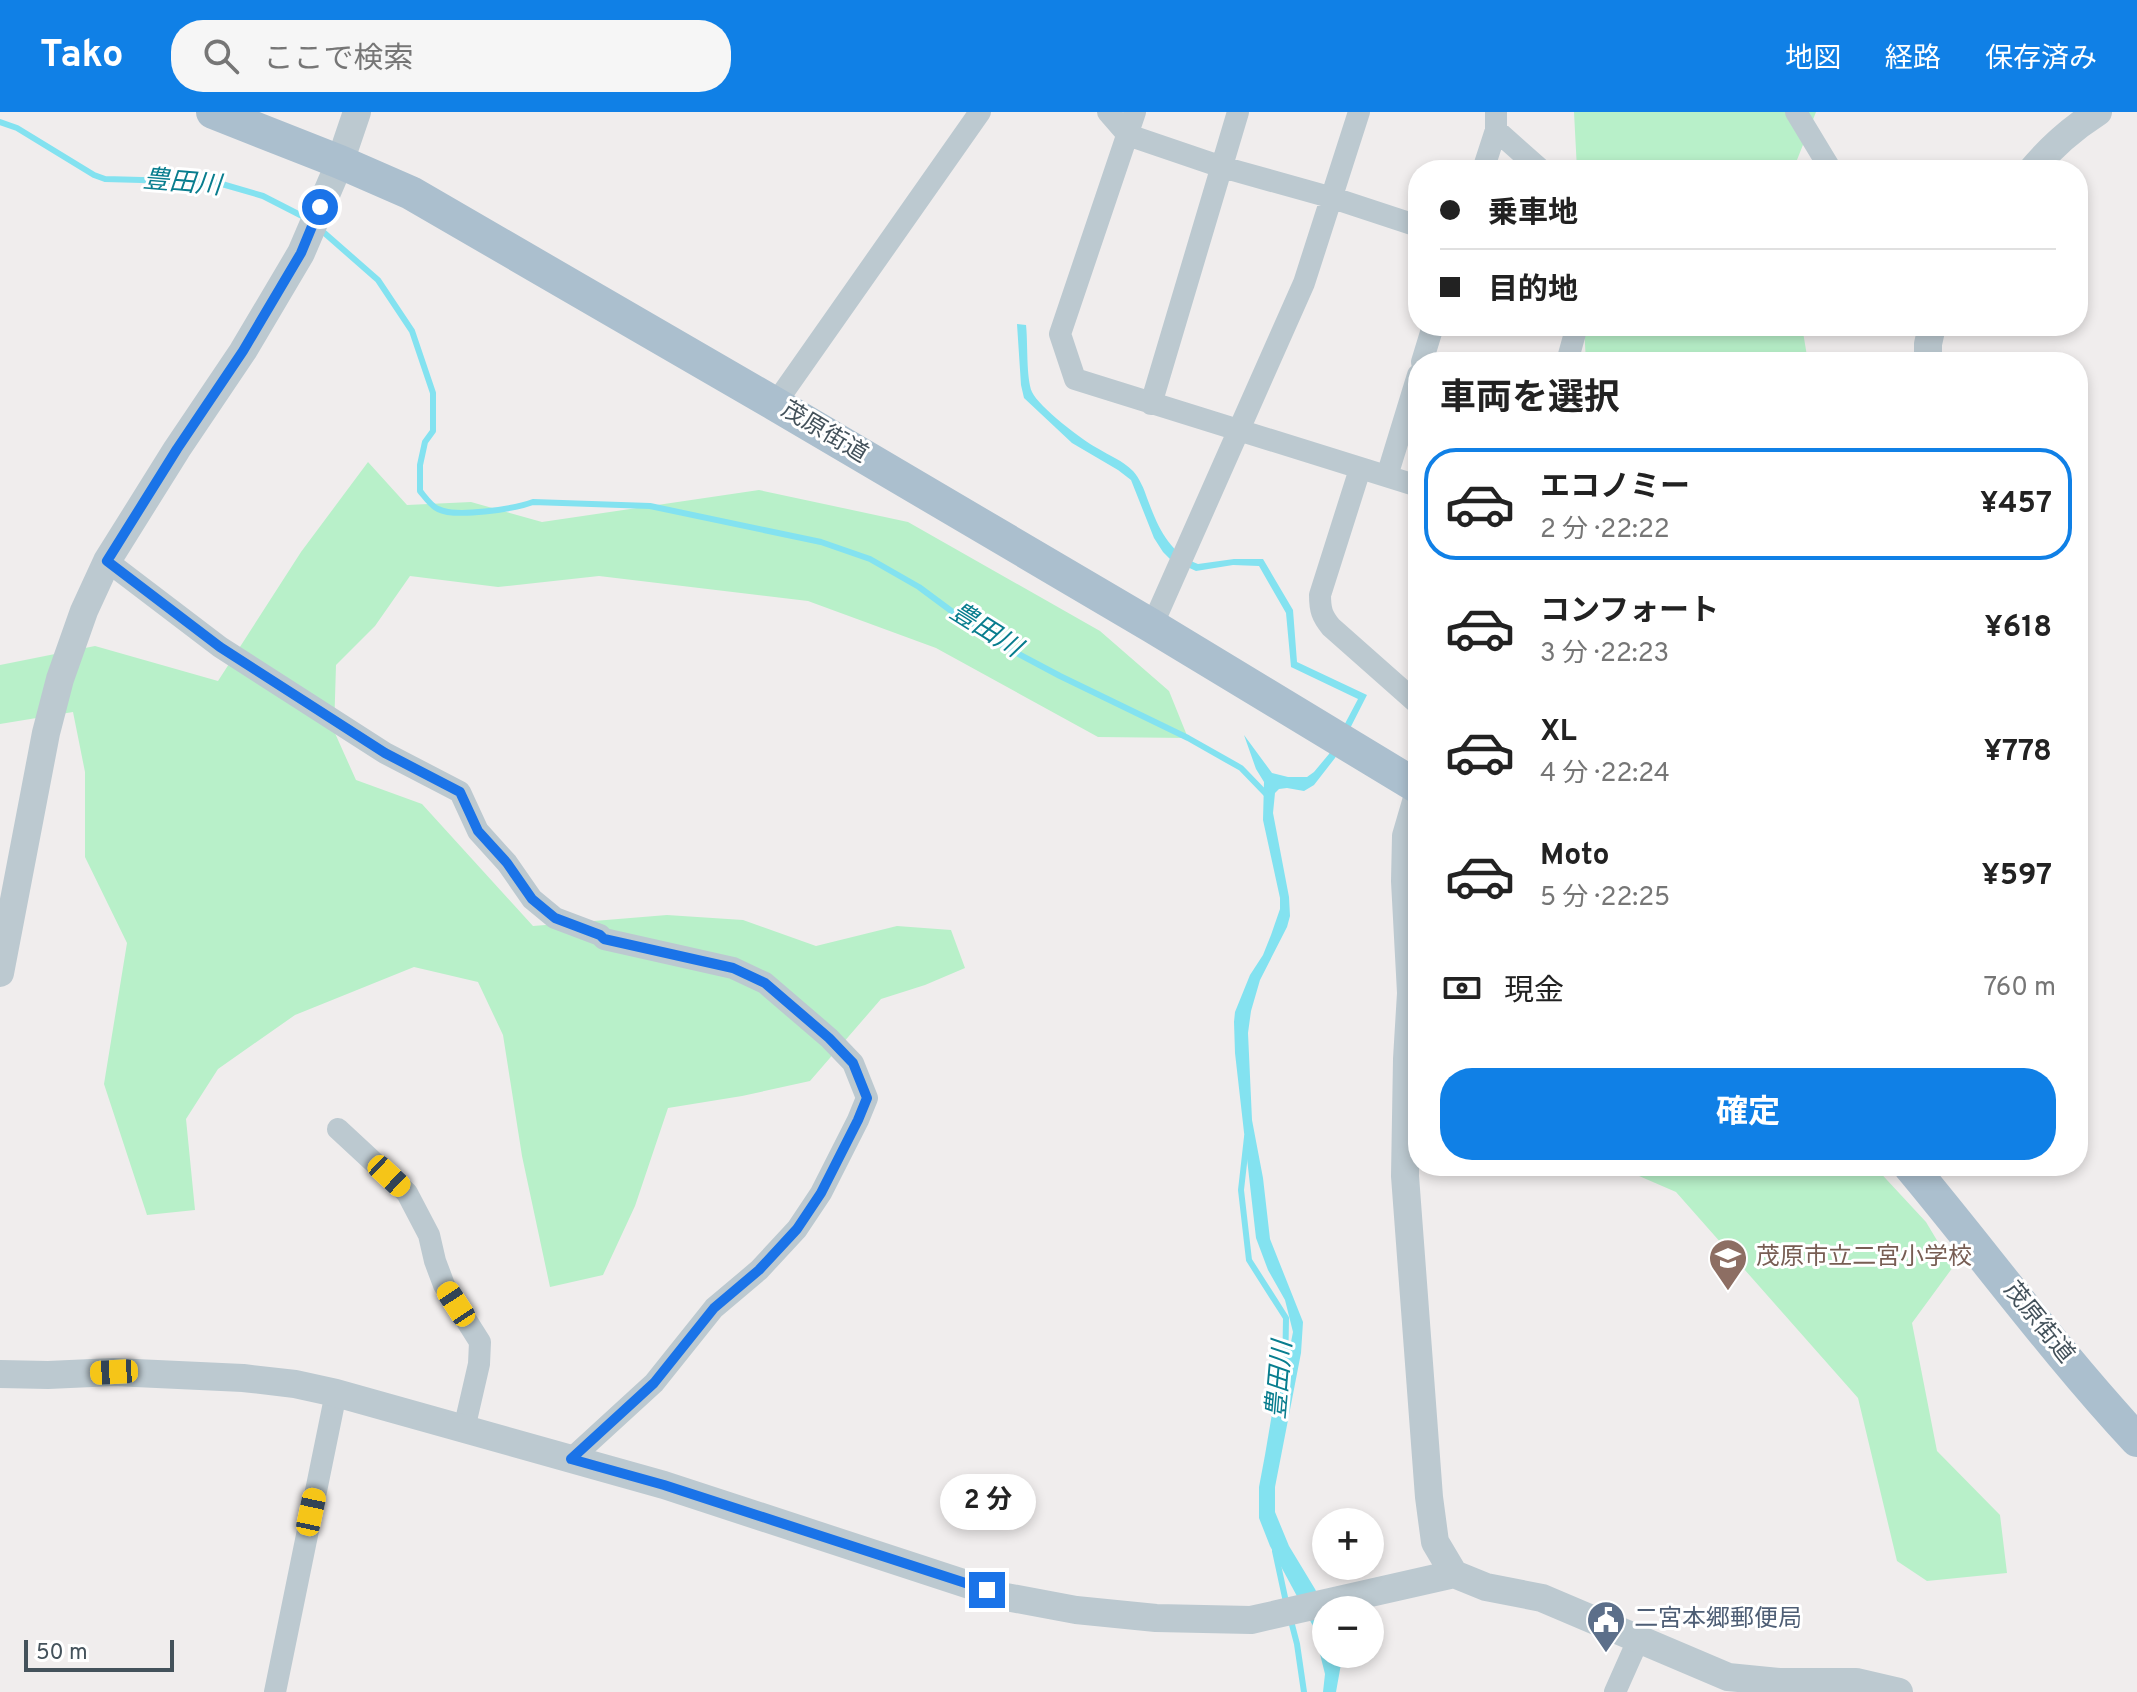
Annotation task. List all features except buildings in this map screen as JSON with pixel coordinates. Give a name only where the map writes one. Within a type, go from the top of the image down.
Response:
[{"type":"main road","name":"茂原街道","points":[[213,112],[411,193],[1152,626],[1408,781]]},
{"type":"main road","name":"茂原街道","points":[[1918,1176],[2137,1440]]},
{"type":"street","points":[[0,973],[46,733],[60,679],[84,611],[107,561],[243,351],[301,253],[340,162],[357,112]]},
{"type":"street","points":[[775,404],[980,112]]},
{"type":"street","points":[[1108,112],[1128,135],[1222,167],[1408,223]]},
{"type":"street","points":[[1135,112],[1060,334],[1075,379],[1408,483]]},
{"type":"street","points":[[1151,404],[1238,112]]},
{"type":"street","points":[[1152,626],[1304,283],[1359,112]]},
{"type":"street","points":[[1796,112],[1825,160]]},
{"type":"street","points":[[2041,160],[2076,126],[2098,112]]},
{"type":"street","points":[[1486,160],[1496,121]]},
{"type":"street","points":[[1496,121],[1532,160]]},
{"type":"street","points":[[1387,476],[1408,408]]},
{"type":"street","points":[[1360,469],[1320,595],[1320,609],[1331,627],[1408,695]]},
{"type":"street","points":[[107,561],[220,647],[385,753],[460,792],[478,831],[507,863],[532,899],[555,918],[604,939],[733,968],[765,983],[853,1063],[867,1098],[821,1193],[797,1229],[759,1270],[714,1308],[654,1383],[571,1459]]},
{"type":"street","points":[[1408,829],[1405,881],[1408,937]]},
{"type":"street","points":[[1408,1042],[1405,1176],[1431,1512],[1435,1542],[1454,1574]]},
{"type":"street","points":[[338,1129],[407,1193],[429,1235],[444,1285],[480,1342],[479,1364],[464,1429]]},
{"type":"street","points":[[2,1377],[114,1372],[243,1378],[295,1384],[664,1485],[1006,1597],[1076,1610],[1156,1618],[1251,1620],[1454,1574],[1486,1587],[1542,1598],[1728,1677],[1779,1682],[1856,1682],[1899,1692]]},
{"type":"street","points":[[275,1692],[336,1393]]},
{"type":"street","points":[[1615,1692],[1639,1638]]},
{"type":"green space","points":[[1574,112],[1816,112],[1797,160],[1576,160]]},
{"type":"green space","points":[[1585,336],[1804,336],[1806,352],[1585,352]]},
{"type":"green space","points":[[368,462],[407,505],[471,502],[542,522],[759,490],[908,522],[1100,631],[1169,691],[1188,738],[1098,737],[936,648],[808,601],[599,576],[498,587],[410,576],[375,626],[336,665],[334,731],[356,780],[422,804],[533,926],[667,915],[743,920],[816,946],[897,926],[951,930],[965,968],[881,999],[810,1081],[668,1108],[635,1206],[603,1275],[550,1287],[522,1156],[503,1035],[478,982],[414,967],[295,1015],[218,1069],[186,1119],[195,1210],[147,1215],[104,1084],[127,943],[85,857],[85,772],[73,712],[0,724],[0,665],[95,646],[218,681],[301,552]]},
{"type":"green space","points":[[1639,1176],[1883,1176],[1926,1222],[1953,1267],[1912,1323],[1937,1451],[2000,1515],[2007,1573],[1927,1581],[1897,1561],[1858,1398],[1676,1192]]},
{"type":"water","points":[[1017,324],[1026,325],[1029,378],[1036,398],[1072,431],[1133,471],[1142,484],[1160,528],[1179,553],[1198,564],[1263,559],[1293,610],[1297,662],[1367,695],[1335,758],[1314,785],[1304,791],[1287,788],[1275,793],[1273,813],[1290,916],[1260,980],[1248,1033],[1252,1120],[1270,1239],[1303,1322],[1301,1353],[1275,1487],[1275,1512],[1289,1546],[1318,1596],[1312,1596],[1312,1624],[1270,1546],[1259,1518],[1259,1487],[1275,1396],[1283,1382],[1293,1332],[1285,1300],[1268,1270],[1256,1238],[1235,1053],[1235,1012],[1250,975],[1263,955],[1280,909],[1263,820],[1264,782],[1244,735],[1272,773],[1307,777],[1329,754],[1358,699],[1291,667],[1286,613],[1259,566],[1233,565],[1196,571],[1170,559],[1154,538],[1131,480],[1072,443],[1024,398]]},
{"type":"water","points":[[1324,1668],[1340,1668],[1336,1692],[1323,1692]]},
{"type":"waterway","name":"豊田川","points":[[0,122],[17,128],[105,179],[215,182],[263,196],[306,218]]},
{"type":"waterway","name":"豊田川","points":[[321,230],[378,280],[412,331],[433,393],[433,431],[425,442],[420,465],[420,491],[435,508],[446,512],[471,513],[533,502],[650,506],[821,542],[870,559],[919,587],[985,636],[1241,768],[1269,797]]},
{"type":"waterway","name":"豊田川","points":[[1247,1137],[1241,1190],[1249,1260],[1286,1318],[1285,1378]]},
{"type":"waterway","name":"豊田川","points":[[1275,1551],[1286,1602]]},
{"type":"waterway","name":"豊田川","points":[[1290,1617],[1304,1692]]},
{"type":"place","name":"茂原市立二宮小学校","points":[[1728,1292]]},
{"type":"place","name":"二宮本郷郵便局","points":[[1606,1654]]},
{"type":"route","points":[[320,207],[301,253],[243,351],[107,561],[220,647],[385,753],[460,792],[478,831],[507,863],[532,899],[555,918],[604,939],[733,968],[765,983],[853,1063],[867,1098],[821,1193],[797,1229],[759,1270],[714,1308],[654,1383],[571,1459],[664,1485],[987,1590]]}]
